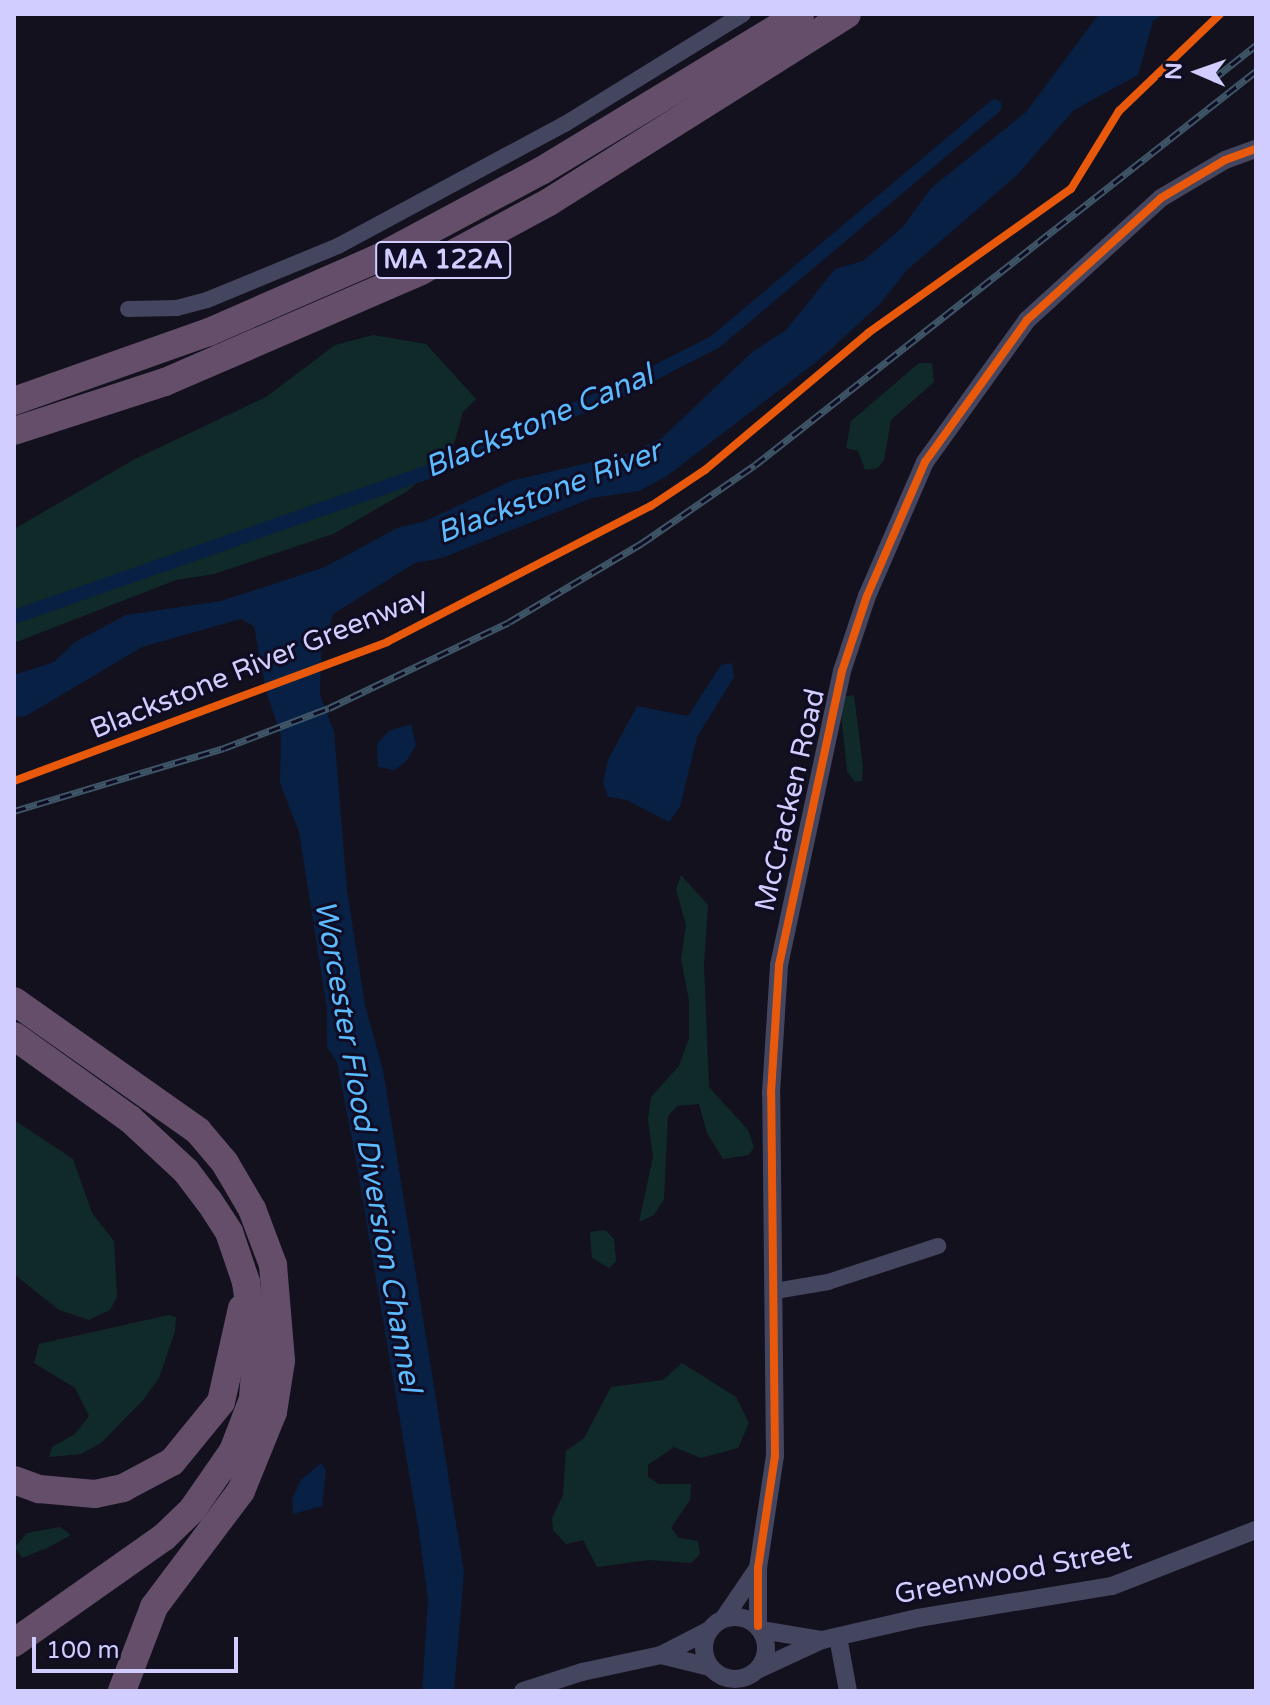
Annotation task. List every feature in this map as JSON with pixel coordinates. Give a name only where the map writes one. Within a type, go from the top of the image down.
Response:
[{"type":"highway","name":"MA 122A","points":[[14,401],[209,332],[376,259],[541,171],[800,14]]},
{"type":"highway","name":"MA 122A","points":[[14,431],[165,382],[421,271],[549,202],[845,16]]},
{"type":"highway","points":[[14,1001],[198,1131],[225,1163],[252,1209],[273,1265],[281,1361],[273,1412],[241,1491],[154,1607],[122,1691]]},
{"type":"highway","points":[[14,1036],[130,1119],[186,1171],[229,1232],[253,1314],[256,1358],[253,1399],[233,1451],[192,1510],[164,1537],[14,1643]]},
{"type":"highway","points":[[14,1480],[67,1494],[123,1488],[172,1462],[195,1440],[221,1402],[242,1320],[237,1256]]},
{"type":"highway","points":[[14,1664],[175,1545],[253,1459]]},
{"type":"street","points":[[128,309],[177,308],[207,300],[338,246],[565,124],[743,14]]},
{"type":"street","name":"McCracken Road","points":[[760,1628],[758,1568],[775,1456],[771,1093],[779,965],[842,671],[908,497],[949,423],[1027,320],[1131,221],[1175,188],[1256,149]]},
{"type":"street","points":[[775,1291],[828,1282],[938,1246]]},
{"type":"street","name":"Greenwood Street","points":[[759,1669],[830,1639],[918,1618],[1112,1586],[1256,1530]]},
{"type":"street","name":"McCracken Road","points":[[724,1618],[758,1568]]},
{"type":"street","points":[[523,1691],[577,1673],[661,1655],[708,1631],[724,1618],[742,1617],[760,1628],[767,1649],[759,1669],[734,1680],[710,1667],[661,1655]]},
{"type":"street","name":"Greenwood Street","points":[[760,1628],[830,1639]]},
{"type":"street","points":[[708,1631],[704,1649],[710,1667]]},
{"type":"street","points":[[830,1639],[848,1691]]},
{"type":"green space","points":[[373,335],[426,344],[476,399],[463,412],[451,455],[406,492],[333,534],[214,574],[176,580],[14,643],[14,529],[135,459],[266,397],[335,345]]},
{"type":"green space","points":[[919,363],[932,363],[934,382],[891,420],[884,460],[878,468],[865,470],[858,451],[846,448],[851,421]]},
{"type":"green space","points":[[854,695],[863,767],[862,781],[855,782],[847,771],[841,713],[846,696]]},
{"type":"green space","points":[[681,875],[708,905],[704,964],[709,1087],[748,1130],[754,1147],[749,1155],[723,1159],[707,1133],[699,1104],[677,1106],[668,1116],[664,1199],[654,1215],[639,1222],[653,1157],[648,1119],[651,1097],[679,1066],[689,1038],[689,1001],[681,959],[686,925],[676,889]]},
{"type":"green space","points":[[14,1120],[73,1159],[92,1213],[114,1241],[117,1297],[110,1310],[89,1320],[59,1310],[14,1274]]},
{"type":"green space","points":[[605,1230],[614,1239],[616,1261],[609,1268],[592,1258],[590,1232]]},
{"type":"green space","points":[[169,1315],[176,1317],[175,1331],[159,1378],[144,1399],[101,1443],[81,1454],[49,1457],[52,1447],[75,1434],[89,1416],[75,1388],[34,1363],[39,1344]]},
{"type":"green space","points":[[682,1363],[736,1397],[749,1423],[738,1448],[701,1458],[674,1447],[648,1465],[648,1477],[659,1484],[691,1484],[690,1500],[671,1528],[679,1538],[698,1541],[700,1554],[691,1563],[649,1560],[597,1567],[583,1540],[566,1544],[553,1530],[552,1518],[563,1495],[566,1451],[584,1438],[611,1387],[663,1380]]},
{"type":"green space","points":[[60,1527],[71,1535],[47,1548],[22,1558],[15,1547],[27,1533]]},
{"type":"water","points":[[1099,14],[1163,14],[1153,21],[1138,75],[1074,110],[1017,175],[906,271],[880,304],[820,359],[667,476],[639,491],[592,498],[442,558],[415,563],[333,614],[321,652],[320,695],[334,731],[347,890],[365,1005],[383,1070],[464,1573],[454,1691],[422,1691],[428,1600],[419,1532],[355,1155],[337,1062],[327,1047],[327,1009],[299,832],[280,783],[281,736],[266,691],[254,626],[241,619],[142,647],[26,716],[14,717],[14,675],[54,662],[75,642],[126,615],[221,601],[325,567],[397,528],[425,521],[511,481],[630,453],[662,438],[751,353],[786,330],[835,269],[863,261],[903,227],[931,188],[1026,112]]},
{"type":"water","points":[[732,663],[734,677],[697,737],[680,807],[669,822],[627,800],[608,797],[603,783],[608,760],[637,706],[688,716],[721,665]]},
{"type":"water","points":[[411,724],[416,745],[407,760],[395,770],[378,767],[377,744],[389,731]]},
{"type":"water","points":[[321,1463],[326,1470],[322,1506],[293,1514],[292,1499],[301,1480]]},
{"type":"waterway","name":"Blackstone Canal","points":[[14,617],[428,472],[623,389],[715,342],[995,106]]},
{"type":"railway","points":[[1212,80],[1256,45]]},
{"type":"railway","points":[[14,811],[224,748],[329,708],[509,622],[642,543],[755,465],[1256,71]]},
{"type":"cycle path","name":"Blackstone River Greenway","points":[[14,781],[387,642],[651,506],[705,470],[868,333],[1071,189],[1119,111],[1220,14]]},
{"type":"cycle path","points":[[758,1626],[758,1568],[775,1456],[771,1093],[779,965],[842,671],[867,596],[925,462],[1027,320],[1161,198],[1225,160],[1256,149]]},
{"type":"water label","name":"Blackstone River","points":[[549,493]]},
{"type":"water label","name":"Worcester Flood Diversion Channel","points":[[367,1146]]}]
